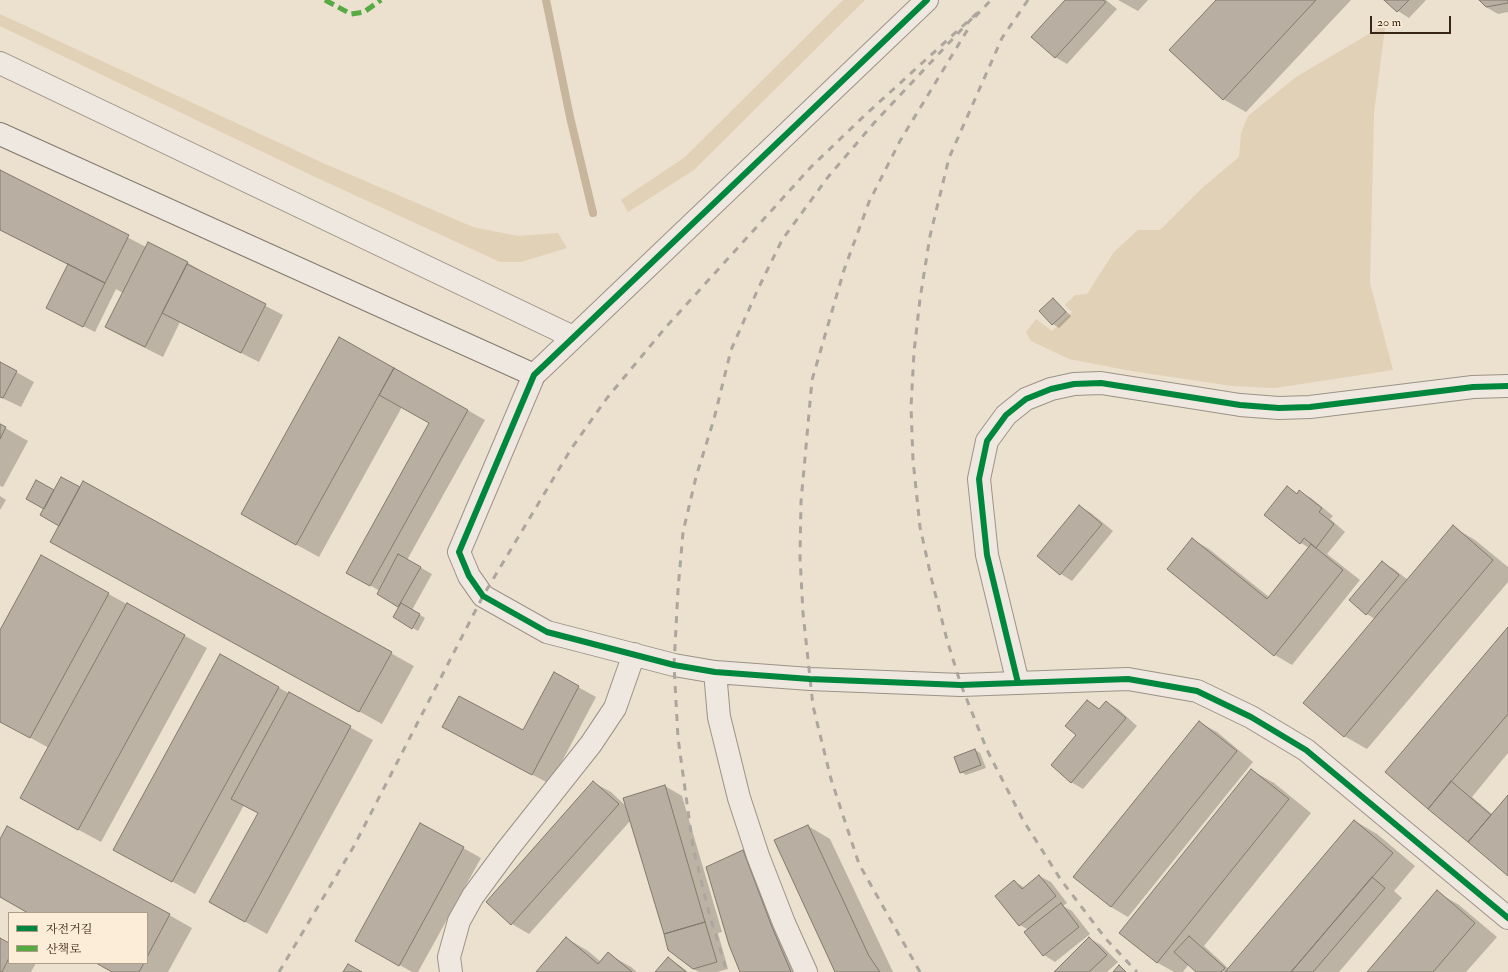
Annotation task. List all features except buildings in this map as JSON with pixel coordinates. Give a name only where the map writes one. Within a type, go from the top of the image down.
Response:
[{"type":"street","points":[[927,0],[534,375],[459,552],[469,576],[483,596],[547,632],[674,665],[715,672],[810,679],[946,685],[1128,679],[1197,691],[1244,713],[1306,750],[1508,918]]},
{"type":"street","points":[[0,62],[573,337]]},
{"type":"street","points":[[0,134],[534,375]]},
{"type":"street","points":[[1018,683],[987,555],[979,479],[987,441],[1006,415],[1026,400],[1051,389],[1074,384],[1101,383],[1240,405],[1280,408],[1310,408],[1473,387],[1508,386]]},
{"type":"street","points":[[451,972],[449,958],[459,921],[473,896],[507,850],[591,744],[615,708],[634,654]]},
{"type":"street","points":[[715,672],[719,717],[739,798],[758,856],[781,915],[806,972]]},
{"type":"shaded area","points":[[843,0],[865,0],[694,170],[628,212],[621,200],[685,157]]},
{"type":"shaded area","points":[[0,14],[323,163],[473,227],[518,236],[558,233],[567,248],[521,262],[500,262],[313,176],[0,26]]},
{"type":"shaded area","points":[[1379,28],[1385,28],[1374,113],[1370,283],[1393,370],[1275,388],[1232,386],[1131,371],[1069,359],[1031,341],[1026,332],[1036,319],[1052,331],[1072,312],[1065,305],[1075,295],[1087,294],[1114,252],[1138,230],[1160,230],[1202,188],[1239,157],[1241,133],[1248,116],[1296,77]]},
{"type":"waterway","points":[[546,0],[570,117],[593,213]]},
{"type":"railway","points":[[975,17],[991,0]]},
{"type":"railway","points":[[1028,0],[1002,38],[949,158],[930,236],[920,299],[914,352],[911,407],[913,460],[920,527],[947,640],[961,685],[987,750],[1023,820],[1061,880],[1106,939],[1137,972]]},
{"type":"railway","points":[[279,972],[354,846],[483,596],[571,449],[607,398],[666,327],[811,167],[864,116],[977,13],[874,123],[828,177],[782,240],[731,350],[714,419],[696,477],[683,532],[678,590],[674,665],[678,738],[693,847],[709,913],[727,972]]},
{"type":"railway","points":[[920,972],[859,864],[831,779],[813,706],[803,613],[800,557],[801,502],[812,380],[844,270],[869,202],[900,141],[968,29]]},
{"type":"marked path","points":[[325,0],[351,14],[364,12],[381,0]]},
{"type":"cycle path","points":[[927,0],[534,375],[459,552],[469,576],[483,596],[547,632],[674,665],[715,672],[810,679],[961,685],[1128,679],[1197,691],[1251,717],[1306,750],[1508,918]]},
{"type":"cycle path","points":[[1018,683],[987,555],[979,479],[987,441],[1006,415],[1026,399],[1051,389],[1074,384],[1101,383],[1240,405],[1279,408],[1310,407],[1473,387],[1508,386]]}]
